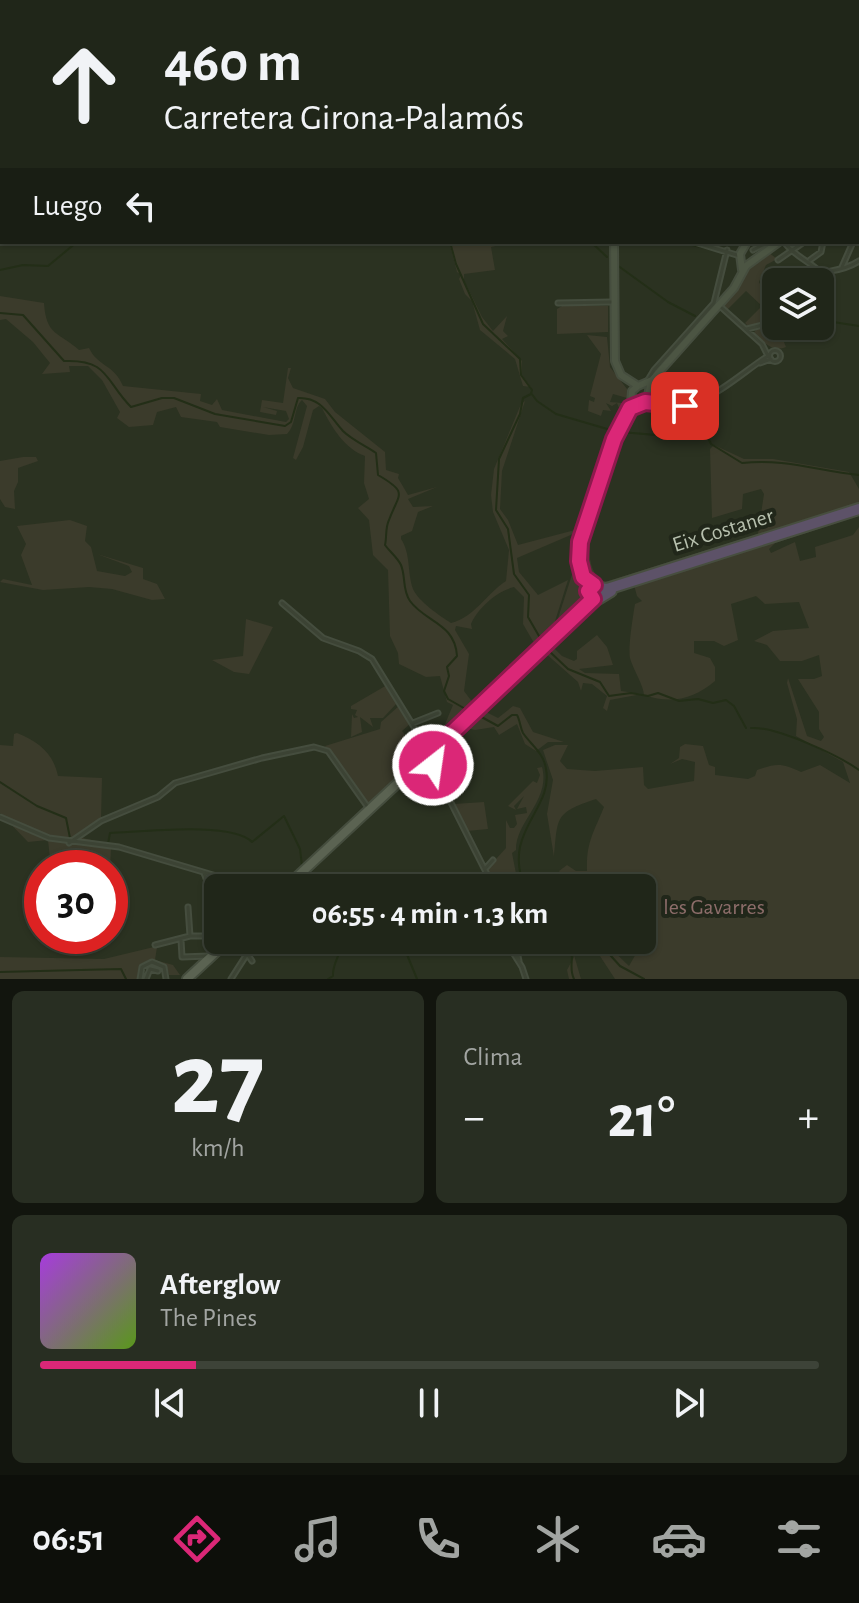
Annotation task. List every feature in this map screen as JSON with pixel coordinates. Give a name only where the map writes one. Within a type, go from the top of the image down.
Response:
[{"type":"highway","name":"Eix Costaner","points":[[592,592],[611,591],[647,577],[859,512]]},
{"type":"highway","name":"Eix Costaner","points":[[592,592],[859,512]]},
{"type":"main road","points":[[613,244],[615,361],[621,375],[643,393]]},
{"type":"main road","points":[[300,874],[553,639],[592,592],[578,559],[580,542],[614,439],[630,408],[738,282],[747,252],[763,253],[774,244]]},
{"type":"main road","points":[[613,271],[612,362],[632,394],[630,408]]},
{"type":"main road","points":[[632,394],[643,393]]},
{"type":"main road","points":[[632,394],[643,393]]},
{"type":"main road","points":[[187,979],[212,956]]},
{"type":"street","points":[[702,244],[747,252],[770,244]]},
{"type":"street","points":[[779,244],[817,268]]},
{"type":"street","points":[[778,260],[801,244]]},
{"type":"street","points":[[809,261],[820,253],[822,244]]},
{"type":"street","points":[[842,267],[852,244]]},
{"type":"street","points":[[727,250],[714,303],[654,370],[643,393],[672,405],[697,402],[769,355],[775,351],[780,359],[776,361],[769,355],[753,330]]},
{"type":"street","points":[[834,269],[859,261]]},
{"type":"street","points":[[691,336],[722,308],[738,282]]},
{"type":"street","points":[[558,303],[611,302]]},
{"type":"street","points":[[722,308],[745,328],[753,330],[762,327]]},
{"type":"street","points":[[282,603],[323,638],[372,659],[413,723],[487,874]]},
{"type":"street","points":[[413,723],[438,713]]},
{"type":"street","points":[[69,843],[101,821],[158,797],[175,783],[314,747],[328,751],[370,809]]},
{"type":"street","points":[[0,817],[49,838],[69,843],[119,847],[210,874]]},
{"type":"street","points":[[485,869],[493,860]]},
{"type":"street","points":[[188,907],[190,936]]},
{"type":"street","points":[[155,945],[190,936],[204,936]]},
{"type":"street","points":[[181,938],[182,957],[212,956]]},
{"type":"street","points":[[231,979],[247,954],[252,961]]},
{"type":"street","points":[[513,954],[526,979]]},
{"type":"street","points":[[519,954],[519,961]]},
{"type":"street","points":[[140,979],[142,967],[152,962],[161,964],[168,978]]},
{"type":"street","points":[[146,979],[150,969],[158,971]]},
{"type":"green space","points":[[450,244],[505,244],[491,247],[495,270],[464,274],[464,280],[482,317],[493,331],[507,316],[503,331],[508,336],[502,339],[522,361],[522,375],[531,387],[523,386],[515,359],[480,330],[472,301],[465,294],[459,279],[461,275],[457,272]]},
{"type":"green space","points":[[768,252],[777,259],[762,268],[759,282],[762,306],[746,291],[727,310],[723,306],[739,287],[748,266]]},
{"type":"green space","points":[[0,296],[44,303],[51,328],[79,350],[89,348],[115,373],[123,386],[201,394],[200,401],[212,405],[217,399],[222,410],[286,422],[289,419],[286,411],[263,407],[277,411],[276,415],[260,412],[262,400],[283,403],[288,368],[291,368],[288,378],[293,388],[325,399],[335,412],[385,452],[386,470],[399,474],[398,478],[408,495],[437,487],[408,499],[413,507],[433,506],[418,512],[412,531],[401,536],[401,539],[413,589],[430,608],[451,623],[474,611],[506,581],[509,550],[493,512],[491,495],[494,469],[525,401],[502,471],[500,509],[518,545],[580,531],[517,558],[519,572],[538,595],[568,580],[550,637],[537,648],[523,624],[524,597],[514,587],[501,592],[483,606],[471,624],[472,629],[456,626],[455,630],[469,654],[464,691],[476,707],[438,741],[453,705],[447,702],[440,676],[426,677],[399,664],[398,653],[390,636],[388,570],[373,555],[369,520],[358,508],[369,499],[364,483],[365,456],[345,443],[322,408],[319,406],[313,410],[303,447],[296,460],[293,458],[307,406],[302,400],[287,434],[269,435],[220,427],[217,422],[181,417],[176,407],[157,412],[153,425],[129,427],[117,418],[120,412],[102,380],[88,366],[69,366],[70,372],[42,374],[50,363],[33,342],[6,319],[0,320]]},
{"type":"green space","points":[[562,306],[608,306],[608,332],[557,334],[557,309]]},
{"type":"green space","points":[[762,306],[762,322],[748,326],[745,323]]},
{"type":"green space","points":[[762,328],[762,340],[783,340],[786,347],[772,348],[765,343],[754,333]]},
{"type":"green space","points":[[587,335],[607,337],[610,367],[627,389],[627,398],[613,394],[610,402],[622,403],[619,408],[617,403],[612,406],[606,403],[611,411],[603,410],[601,416],[588,411],[589,400],[594,402],[595,398],[590,396],[601,354]]},
{"type":"green space","points":[[714,445],[744,459],[773,459],[849,472],[859,489],[859,506],[606,588],[590,581],[582,556],[592,514],[591,561],[593,570],[605,582],[758,534],[764,494],[761,489],[743,494],[742,509],[712,518],[710,449]]},
{"type":"green space","points":[[36,457],[38,461],[18,468],[15,509],[5,507],[0,499],[0,461]]},
{"type":"green space","name":"les Gavarres","points":[[859,516],[775,543],[769,549],[771,553],[795,542],[800,561],[816,557],[815,547],[853,535],[859,527],[859,979],[615,979],[599,954],[616,954],[629,966],[636,954],[656,954],[656,874],[562,874],[559,871],[567,865],[576,871],[587,871],[589,845],[604,807],[596,799],[565,813],[556,833],[554,857],[547,814],[553,780],[543,750],[555,745],[568,745],[560,761],[567,769],[595,771],[643,767],[644,785],[648,789],[694,781],[695,762],[682,759],[670,764],[679,758],[680,747],[685,744],[703,746],[709,765],[715,767],[715,775],[748,779],[755,776],[757,770],[770,766],[779,765],[801,772],[820,765],[850,783],[843,762],[796,736],[797,719],[788,678],[807,736],[821,741],[824,737],[819,729],[819,712],[798,679],[822,676],[819,655],[802,661],[780,661],[767,645],[754,641],[773,631],[809,628],[799,602],[765,604],[756,596],[731,604],[738,640],[724,646],[714,641],[694,641],[694,653],[710,658],[715,667],[715,681],[690,696],[672,700],[644,695],[630,658],[635,604],[642,601],[634,585]]},
{"type":"green space","points":[[70,520],[87,526],[85,541],[91,547],[97,571],[125,576],[132,572],[129,566],[97,554],[143,568],[143,579],[157,584],[165,599],[152,600],[112,589],[43,590],[0,582],[3,579],[32,585],[21,555],[26,544],[17,526]]},
{"type":"green space","points":[[576,562],[585,586],[586,601],[553,634]]},
{"type":"green space","points":[[246,619],[273,627],[249,674],[234,672],[212,660],[243,656]]},
{"type":"green space","points":[[597,635],[607,647],[613,665],[579,669],[585,673],[619,674],[621,691],[642,694],[610,700],[607,711],[603,708],[607,696],[592,684],[583,683],[581,691],[578,682],[544,652],[550,644],[562,656],[574,661],[577,651]]},
{"type":"green space","points":[[387,685],[398,702],[383,718],[370,718],[373,727],[360,717],[362,732],[351,737],[352,714],[354,718],[358,717],[355,715],[357,710],[351,709],[351,706]]},
{"type":"green space","points":[[400,705],[422,741],[420,747],[410,724],[402,731],[418,751],[417,762],[367,805],[325,746],[380,729],[381,722]]},
{"type":"green space","points":[[513,706],[520,708],[533,732],[564,742],[548,742],[536,751],[525,744],[517,724],[499,735],[494,727],[475,730],[463,727],[480,709],[498,718]]},
{"type":"green space","points":[[14,734],[32,740],[44,749],[53,761],[58,776],[102,778],[101,820],[78,837],[105,843],[111,850],[49,850],[48,840],[28,842],[0,813],[0,745],[13,746]]},
{"type":"green space","points":[[542,767],[542,790],[512,853],[516,874],[489,874],[487,869],[506,848],[506,820],[510,828],[514,828],[517,824],[515,815],[527,813],[526,807],[517,809],[524,796],[514,806],[516,810],[508,806],[533,781],[537,783],[540,775],[537,768]]},
{"type":"green space","points":[[484,802],[488,829],[467,831],[454,804]]},
{"type":"green space","points":[[157,947],[155,960],[173,965],[180,975],[169,975],[166,965],[152,959],[141,964],[137,979],[0,979],[0,957],[104,959]]},
{"type":"green space","points":[[573,954],[574,954],[581,979],[569,979],[567,970]]},
{"type":"waterway","points":[[0,270],[23,265],[48,266],[75,244]]},
{"type":"waterway","points":[[169,244],[176,244]]},
{"type":"waterway","points":[[451,244],[456,264],[483,324],[520,359],[521,375],[532,390],[523,398],[520,414],[499,459],[496,510],[508,529],[514,574],[529,595],[528,617],[543,643]]},
{"type":"waterway","points":[[593,244],[607,257]]},
{"type":"waterway","points":[[596,244],[607,245]]},
{"type":"waterway","points":[[688,244],[714,250]]},
{"type":"waterway","points":[[617,265],[668,302],[695,316]]},
{"type":"waterway","points":[[0,313],[23,315],[64,361],[79,361],[98,368],[131,407],[162,398],[174,398],[215,414],[285,426],[291,422],[298,398],[313,401],[324,408],[347,434],[376,453],[378,475],[398,490],[398,499],[387,526],[385,545],[401,565],[410,601],[451,636],[457,656],[447,667],[449,676],[444,691],[448,699],[469,711]]},
{"type":"waterway","points":[[834,322],[859,326]]},
{"type":"waterway","points":[[531,393],[556,414],[614,431]]},
{"type":"waterway","points":[[621,432],[656,435],[683,429],[704,429],[711,444],[742,463],[787,464],[859,475]]},
{"type":"waterway","points":[[548,650],[568,669],[600,682],[609,696],[658,693],[679,701],[698,699],[713,703],[726,700],[734,706],[746,728]]},
{"type":"waterway","points":[[476,714],[498,726],[512,715],[517,715],[523,733],[545,763],[543,797],[523,836],[519,851],[521,874]]},
{"type":"waterway","points":[[751,728],[775,732],[806,743],[859,770]]},
{"type":"waterway","points":[[0,782],[37,806],[66,818],[70,838]]},
{"type":"waterway","points":[[108,844],[110,833],[185,829],[226,832],[252,842],[284,816],[300,849],[302,866]]},
{"type":"waterway","points":[[328,979],[333,976],[338,954]]},
{"type":"waterway","points":[[407,954],[417,979]]},
{"type":"waterway","points":[[572,954],[574,979]]},
{"type":"waterway","points":[[609,954],[620,966],[644,979]]},
{"type":"waterway","points":[[0,972],[121,969],[126,979]]},
{"type":"route","points":[[433,765],[438,746],[594,598],[588,591],[594,585],[583,577],[579,564],[579,548],[614,439],[630,408],[645,402],[685,406]]}]
